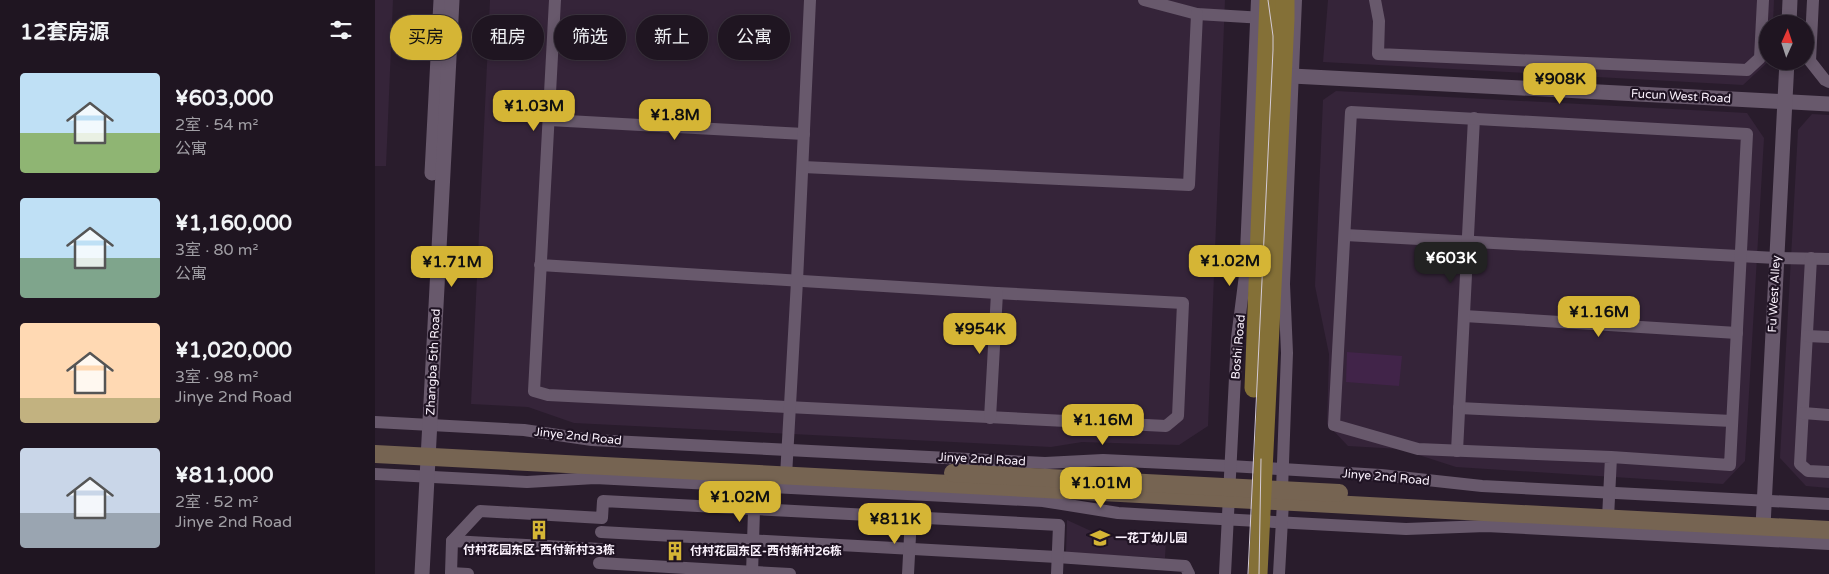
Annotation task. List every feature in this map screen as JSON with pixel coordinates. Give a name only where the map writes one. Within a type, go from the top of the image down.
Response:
[{"type":"main road","name":"Boshi Road","points":[[1257,468],[1285,0]]},
{"type":"main road","name":"Boshi Road","points":[[1245,574],[1254,520],[1257,468],[1265,12]]},
{"type":"main road","name":"Jinye 2nd Road","points":[[375,442],[423,451],[755,480],[787,463]]},
{"type":"main road","name":"Jinye 2nd Road","points":[[375,454],[423,451],[787,463],[1256,495],[1609,506],[1829,518]]},
{"type":"main road","name":"Jinye 2nd Road","points":[[1763,514],[1829,530]]},
{"type":"main road","name":"Boshi Road","points":[[1254,520],[1258,574]]},
{"type":"street","name":"Zhangba 5th Road","points":[[425,424],[441,0]]},
{"type":"street","name":"Zhangba 5th Road","points":[[422,574],[423,451],[451,0]]},
{"type":"street","points":[[541,265],[1183,303],[1178,416],[1166,426],[548,395],[534,390],[555,0]]},
{"type":"street","points":[[787,463],[810,0]]},
{"type":"street","points":[[1144,0],[1197,14],[1265,12]]},
{"type":"street","name":"Boshi Road","points":[[1225,574],[1237,338],[1245,275],[1265,12],[1257,0]]},
{"type":"street","points":[[1279,574],[1287,353],[1284,284],[1295,0]]},
{"type":"street","points":[[1375,0],[1379,21],[1378,54],[1747,70],[1760,58],[1763,0]]},
{"type":"street","points":[[1789,15],[1790,0]]},
{"type":"street","points":[[1813,0],[1810,61],[1825,80],[1829,82]]},
{"type":"street","points":[[803,167],[1189,185],[1197,14]]},
{"type":"street","name":"Fu West Alley","points":[[1763,514],[1787,70]]},
{"type":"street","name":"Fucun West Road","points":[[1293,76],[1829,104]]},
{"type":"street","points":[[1351,112],[1474,118],[1747,134],[1730,464],[1418,449],[1334,425],[1351,112]]},
{"type":"street","points":[[1457,451],[1474,118]]},
{"type":"street","points":[[549,120],[804,134]]},
{"type":"street","points":[[1345,235],[1776,258],[1829,259]]},
{"type":"street","points":[[1811,258],[1800,464],[1808,471],[1829,472]]},
{"type":"street","points":[[990,418],[997,293]]},
{"type":"street","points":[[1464,316],[1737,333]]},
{"type":"street","points":[[1807,336],[1829,337]]},
{"type":"street","points":[[1459,408],[1732,421]]},
{"type":"street","points":[[1803,413],[1829,414]]},
{"type":"street","name":"Jinye 2nd Road","points":[[375,422],[525,430],[592,440],[787,463],[1045,463],[1103,460],[1381,475],[1482,486],[1609,506]]},
{"type":"street","points":[[1609,506],[1611,457]]},
{"type":"street","name":"Jinye 2nd Road","points":[[375,474],[527,482],[595,478],[755,480],[1043,501],[1118,513],[1406,528],[1487,526],[1829,544]]},
{"type":"street","name":"Zhangba 5th Road","points":[[412,574],[422,477]]},
{"type":"street","points":[[752,573],[755,480]]},
{"type":"street","points":[[790,574],[599,569],[603,501],[1059,525],[1057,574]]},
{"type":"street","name":"Jinye 2nd Road","points":[[1763,514],[1829,504]]},
{"type":"street","points":[[468,574],[451,574],[452,541],[480,511],[602,518]]},
{"type":"street","points":[[908,574],[911,517]]},
{"type":"street","points":[[601,532],[1057,557],[1185,566],[1189,574]]},
{"type":"street","points":[[452,541],[600,549]]},
{"type":"shaded area","points":[[375,0],[393,0],[392,15],[390,15],[390,60],[386,166],[375,166]]},
{"type":"shaded area","points":[[490,0],[1225,0],[1208,426],[1179,445],[1082,442],[1051,447],[574,423],[528,407],[471,404],[487,60],[544,60],[544,15],[489,15]]},
{"type":"shaded area","points":[[1328,0],[1774,0],[1773,15],[1759,15],[1759,70],[1743,85],[1323,62]]},
{"type":"shaded area","points":[[1336,91],[1747,113],[1764,138],[1745,461],[1723,484],[1456,467],[1400,449],[1348,446],[1327,424],[1329,354],[1315,286],[1323,100]]},
{"type":"shaded area","points":[[1812,114],[1829,115],[1829,488],[1806,486],[1780,458],[1798,130]]},
{"type":"shaded area","points":[[1347,352],[1402,356],[1399,386],[1346,382]]},
{"type":"shaded area","name":"一花丁幼儿园","points":[[1067,520],[1102,536],[1166,539],[1165,558],[1066,553]]},
{"type":"tram line","points":[[1248,574],[1273,50],[1268,0]]},
{"type":"tram line","points":[[1259,574],[1261,459]]},
{"type":"place","name":"付村花园东区-西付新村33栋","points":[[539,530]]},
{"type":"place","name":"一花丁幼儿园","points":[[1100,538]]},
{"type":"place","name":"付村花园东区-西付新村26栋","points":[[675,551]]}]
